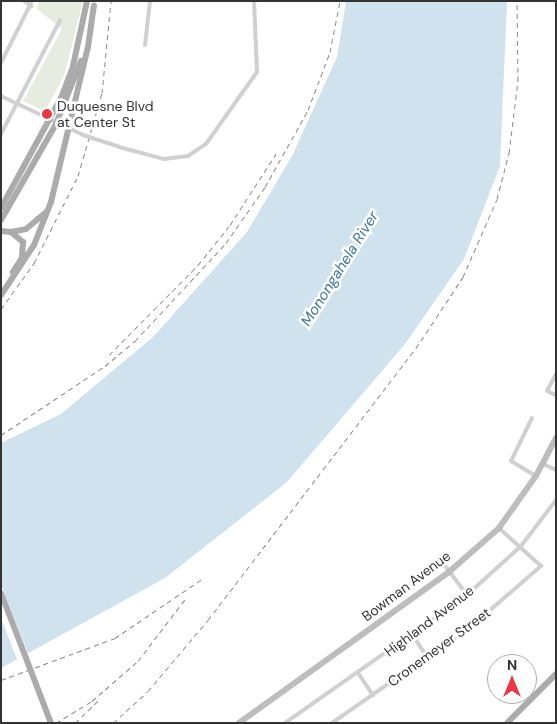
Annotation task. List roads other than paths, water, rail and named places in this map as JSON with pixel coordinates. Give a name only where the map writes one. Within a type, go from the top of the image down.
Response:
[{"type":"main road","points":[[1,208],[53,122],[73,66],[87,1]]},
{"type":"main road","points":[[1,220],[53,122],[81,62],[94,3]]},
{"type":"main road","points":[[1,295],[34,245],[51,202],[94,3]]},
{"type":"main road","points":[[1,231],[11,232],[37,222],[51,202]]},
{"type":"main road","points":[[1,288],[24,250],[23,242],[11,232]]},
{"type":"main road","name":"Bowman Avenue","points":[[239,723],[449,572],[499,528],[536,476],[556,438]]},
{"type":"main road","points":[[1,592],[51,723]]},
{"type":"main road","points":[[1,603],[47,723]]},
{"type":"main road","points":[[507,723],[556,674]]},
{"type":"street","points":[[1,63],[32,3],[24,1]]},
{"type":"street","points":[[145,46],[150,1]]},
{"type":"street","points":[[1,96],[83,135],[153,158],[178,159],[206,144],[257,72],[254,1]]},
{"type":"street","points":[[1,134],[60,20]]},
{"type":"street","points":[[556,374],[547,391],[556,395]]},
{"type":"street","points":[[532,418],[511,461],[536,476]]},
{"type":"street","points":[[543,464],[556,470]]},
{"type":"street","name":"Highland Avenue","points":[[285,723],[466,595],[521,546],[556,500]]},
{"type":"street","points":[[499,528],[521,546]]},
{"type":"street","name":"Cronemeyer Street","points":[[332,723],[474,624],[541,566],[521,546]]},
{"type":"street","points":[[440,559],[466,595]]},
{"type":"street","points":[[412,634],[427,657]]},
{"type":"street","points":[[358,673],[373,695]]},
{"type":"water","name":"Monongahela River","points":[[346,1],[507,1],[500,166],[464,259],[405,344],[287,482],[165,578],[1,668],[1,443],[61,414],[153,337],[247,232],[292,156],[337,57]]},
{"type":"railway","points":[[1,309],[34,263],[78,176],[102,93],[111,1]]},
{"type":"railway","points":[[1,435],[105,366],[135,341],[226,243],[265,187],[308,110],[330,52],[340,1]]},
{"type":"railway","points":[[113,723],[148,691],[208,620],[416,348],[463,277],[497,199],[509,153],[518,81],[517,1]]},
{"type":"railway","points":[[109,355],[198,265],[230,225],[276,154]]},
{"type":"railway","points":[[1,680],[115,638],[202,579]]},
{"type":"railway","points":[[56,723],[92,701],[138,661],[186,598]]},
{"type":"railway","points":[[75,723],[100,699]]},
{"type":"place","name":"Duquesne Blvd at Center St","points":[[47,114]]}]
